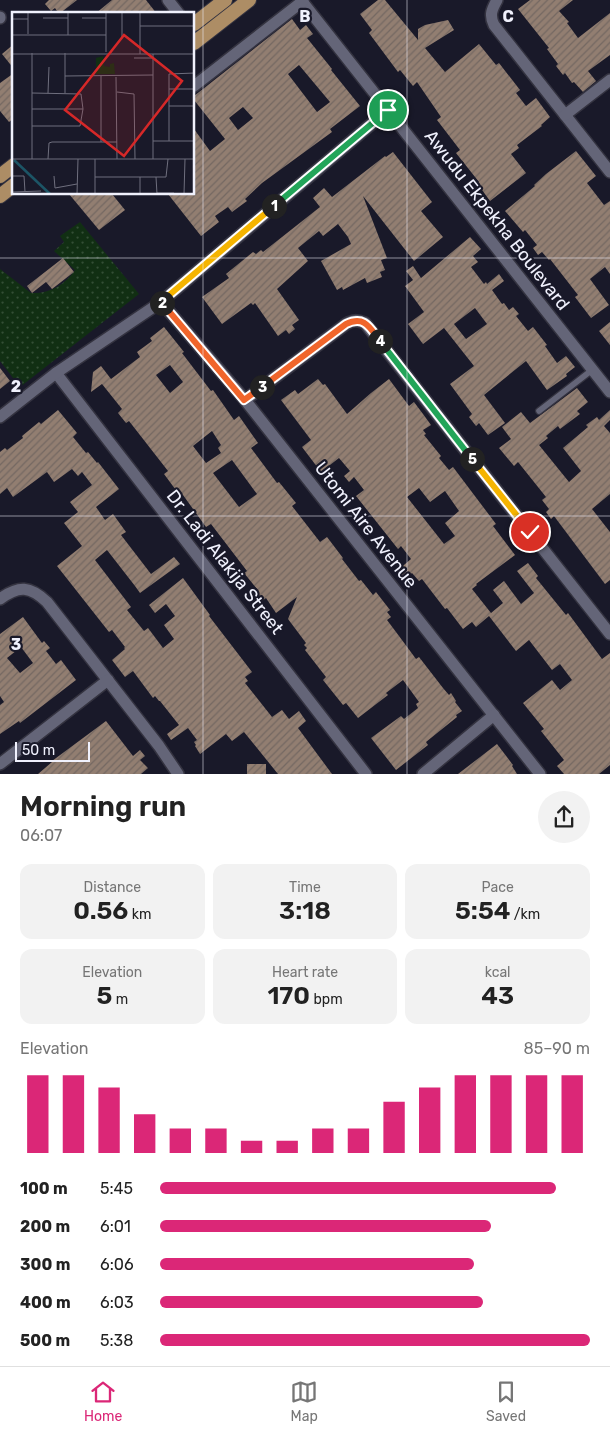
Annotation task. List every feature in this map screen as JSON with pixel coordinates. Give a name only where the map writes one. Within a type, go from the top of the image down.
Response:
[{"type":"main road","points":[[195,23],[225,0]]},
{"type":"main road","points":[[195,38],[249,0]]},
{"type":"main road","points":[[0,176],[12,167]]},
{"type":"main road","points":[[0,196],[12,187]]},
{"type":"street","points":[[168,0],[177,12]]},
{"type":"street","points":[[497,0],[491,12],[491,19],[494,25],[610,172]]},
{"type":"street","points":[[195,85],[302,1]]},
{"type":"street","name":"Awudu Ekpekha Boulevard","points":[[302,1],[610,392]]},
{"type":"street","points":[[565,115],[610,80]]},
{"type":"street","points":[[0,417],[56,372],[161,302],[388,110]]},
{"type":"street","name":"Utomi Aire Avenue","points":[[161,302],[244,400],[540,774]]},
{"type":"street","points":[[244,400],[346,324],[359,320],[365,322],[610,634]]},
{"type":"street","name":"Dr. Ladi Alakija Street","points":[[56,372],[366,774]]},
{"type":"street","points":[[0,600],[18,589],[30,590],[47,602],[159,746],[178,774]]},
{"type":"street","points":[[0,764],[108,680]]},
{"type":"street","points":[[424,774],[494,715]]},
{"type":"lane","points":[[539,411],[592,370]]},
{"type":"green space","points":[[80,222],[139,294],[20,387],[0,361],[0,269],[31,293],[44,292],[56,288],[75,270],[54,251],[64,242],[60,236]]},
{"type":"building","points":[[49,0],[77,0],[62,12],[58,12],[55,8],[51,11],[45,4]]},
{"type":"building","points":[[112,0],[146,0],[155,12],[97,12]]},
{"type":"building","points":[[378,0],[385,0],[418,40],[418,29],[425,25],[448,20],[454,30],[425,48],[445,72],[479,44],[496,65],[499,63],[520,90],[516,93],[526,106],[536,98],[550,117],[542,126],[517,145],[519,148],[511,154],[526,173],[490,201],[477,183],[479,182],[456,153],[460,150],[437,120],[441,117],[417,82],[413,86],[400,70],[398,72],[369,33],[372,30],[360,14]]},
{"type":"building","points":[[530,0],[573,0],[559,11],[569,22],[567,23],[578,38],[610,13],[610,55],[588,71],[596,81],[583,92],[574,82],[572,83],[565,73],[563,75],[556,66],[558,64],[547,49],[549,48],[518,9]]},
{"type":"building","points":[[292,19],[300,30],[306,25],[313,34],[307,38],[360,106],[330,129],[332,132],[262,183],[245,199],[247,201],[232,212],[228,207],[215,216],[219,222],[201,236],[169,195],[195,195],[195,130],[210,151],[225,139],[195,101],[195,95]],"holes":[[[299,65],[330,102],[317,112],[288,74]],[[243,107],[253,118],[238,130],[229,118]]]},
{"type":"building","points":[[12,46],[12,66],[2,54]]},
{"type":"building","points":[[12,74],[12,120],[9,122],[0,111],[0,83]]},
{"type":"building","points":[[576,151],[596,176],[587,183],[604,205],[610,201],[610,274],[605,267],[590,279],[609,305],[591,318],[575,297],[578,295],[550,259],[542,252],[538,255],[533,248],[537,245],[525,230],[523,232],[505,211],[535,186],[546,174]]},
{"type":"building","points":[[393,152],[432,202],[421,211],[443,237],[414,261],[363,196],[387,258],[381,260],[385,270],[380,272],[382,277],[367,283],[365,278],[343,290],[342,287],[337,290],[321,261],[351,244],[338,224],[323,236],[319,231],[298,248],[308,261],[277,289],[299,320],[292,325],[295,329],[289,334],[286,330],[278,336],[255,303],[253,305],[251,303],[222,324],[202,297],[229,278],[226,274],[253,252],[256,254],[261,250],[263,252],[320,207],[313,198],[324,188],[332,197],[385,156]]},
{"type":"building","points":[[70,195],[113,195],[125,210],[99,230]]},
{"type":"building","points":[[470,237],[481,249],[473,256],[478,262],[471,267],[484,284],[486,282],[487,284],[499,274],[504,281],[492,290],[502,304],[504,303],[509,310],[513,307],[519,314],[516,316],[528,331],[533,327],[547,345],[545,346],[557,363],[566,356],[575,367],[566,374],[567,376],[547,390],[526,361],[484,395],[505,423],[488,435],[479,423],[476,426],[469,417],[472,414],[450,384],[474,366],[444,328],[423,344],[408,324],[424,312],[405,286],[413,280],[406,271],[413,266],[421,278]],"holes":[[[475,308],[487,324],[466,339],[454,324]]]},
{"type":"building","points":[[63,258],[74,272],[52,289],[46,282],[32,293],[27,286]]},
{"type":"building","points":[[610,322],[610,345],[599,331]]},
{"type":"building","points":[[164,327],[234,420],[239,416],[258,443],[251,448],[277,483],[279,482],[296,503],[292,506],[320,542],[327,537],[359,581],[361,580],[373,595],[376,592],[390,610],[387,612],[391,617],[387,620],[416,659],[419,657],[449,695],[451,693],[462,711],[426,742],[428,745],[396,770],[371,738],[401,716],[404,719],[418,708],[416,704],[419,702],[403,680],[386,693],[388,695],[358,718],[346,703],[343,705],[323,680],[326,677],[305,650],[307,648],[304,645],[306,643],[288,619],[297,597],[276,613],[266,598],[262,601],[254,591],[257,589],[244,573],[247,571],[211,524],[206,527],[183,495],[181,497],[164,474],[168,471],[129,421],[126,423],[118,413],[122,409],[102,384],[91,392],[93,372],[101,366],[111,379],[140,357],[137,352],[152,341],[150,338]],"holes":[[[170,365],[183,382],[170,393],[156,375]],[[212,431],[221,445],[218,448],[221,453],[206,463],[193,446]],[[232,460],[257,494],[239,507],[213,473]]]},
{"type":"building","points":[[0,368],[10,381],[0,389]]},
{"type":"building","points":[[318,379],[323,385],[325,384],[347,414],[389,379],[409,406],[414,402],[431,425],[423,430],[426,434],[424,435],[441,456],[439,458],[449,470],[453,467],[496,524],[493,526],[515,555],[472,589],[491,613],[503,603],[493,590],[504,581],[521,604],[534,593],[517,571],[528,563],[538,576],[536,578],[566,615],[568,613],[602,659],[610,653],[610,765],[599,774],[564,774],[557,766],[564,760],[541,731],[544,729],[523,703],[552,680],[560,690],[572,680],[560,664],[552,670],[529,640],[516,651],[489,616],[476,627],[472,622],[463,629],[422,579],[419,581],[412,573],[404,579],[398,570],[411,559],[401,546],[398,549],[356,496],[364,490],[354,477],[349,482],[344,476],[350,471],[339,458],[321,472],[302,447],[311,440],[281,400],[295,390],[298,394]],"holes":[[[419,488],[430,502],[445,491],[459,511],[445,523],[455,536],[444,544],[407,497]]]},
{"type":"building","points":[[577,388],[588,402],[577,411],[580,414],[560,429],[558,426],[539,445],[569,482],[581,471],[563,448],[588,427],[586,425],[597,417],[599,420],[610,410],[610,420],[604,426],[610,433],[610,494],[592,509],[610,532],[610,580],[605,584],[554,516],[551,519],[546,512],[549,509],[542,500],[546,497],[518,462],[514,466],[499,448],[511,439],[502,427],[521,412],[530,423]]},
{"type":"building","points":[[58,410],[77,433],[73,437],[86,453],[88,452],[98,462],[119,489],[96,507],[105,520],[113,514],[126,532],[121,535],[151,574],[174,557],[180,564],[140,593],[107,550],[95,560],[131,607],[127,610],[144,631],[148,628],[163,648],[174,639],[164,625],[175,616],[166,604],[155,613],[149,605],[183,578],[209,616],[252,672],[245,677],[248,681],[245,683],[272,717],[282,710],[289,719],[299,711],[306,721],[298,728],[332,774],[278,774],[244,732],[232,741],[226,734],[200,754],[194,742],[197,740],[188,728],[171,740],[167,734],[179,725],[160,701],[155,696],[153,698],[133,671],[125,677],[112,660],[125,647],[112,630],[109,632],[57,566],[82,546],[64,523],[78,512],[70,502],[92,485],[82,472],[78,476],[72,469],[54,482],[47,472],[13,497],[7,488],[0,494],[0,452],[5,448],[7,450],[23,438],[22,436],[39,422],[41,424]]},
{"type":"building","points":[[23,617],[42,643],[44,641],[50,648],[46,651],[56,664],[61,660],[76,680],[20,723],[19,721],[0,734],[0,705],[4,702],[0,696],[0,634]],"holes":[[[21,647],[33,663],[20,673],[7,658]]]},
{"type":"building","points":[[106,721],[133,756],[140,750],[145,756],[140,760],[148,768],[141,774],[38,774],[52,761]]},
{"type":"building","points":[[497,744],[513,765],[517,774],[458,774]]},
{"type":"building","points":[[247,764],[266,764],[266,774],[247,774]]},
{"type":"route","points":[[388,110],[161,302],[244,400],[346,324],[359,320],[365,322],[530,532]]}]
